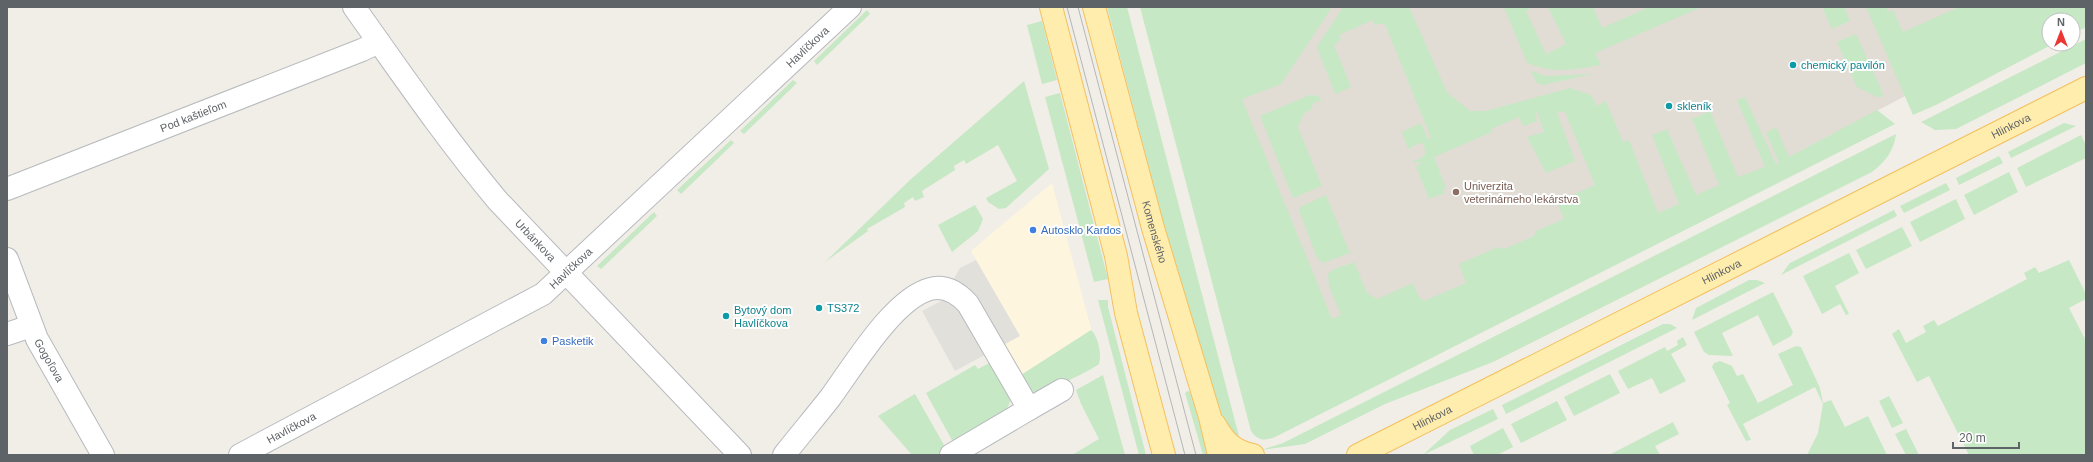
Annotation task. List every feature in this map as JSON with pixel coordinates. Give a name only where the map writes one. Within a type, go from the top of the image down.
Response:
[{"type":"main road","points":[[1051,7],[1116,256],[1126,313],[1164,455]]},
{"type":"main road","name":"Komenského","points":[[1094,7],[1153,228],[1210,417],[1219,455]]},
{"type":"main road","name":"Hlinkova","points":[[1358,455],[2086,88]]},
{"type":"main road","points":[[1210,417],[1223,439],[1230,446],[1253,455]]},
{"type":"street","name":"Urbánkova","points":[[354,7],[463,160],[498,201],[740,455]]},
{"type":"street","name":"Havlíčkova","points":[[240,455],[543,294],[567,274],[850,7]]},
{"type":"street","name":"Pod kaštieľom","points":[[7,189],[379,42]]},
{"type":"street","name":"Gogoľova","points":[[7,259],[31,326],[103,455]]},
{"type":"street","points":[[784,455],[882,327],[910,299],[931,289],[948,289],[955,292],[968,304],[1029,409]]},
{"type":"street","points":[[7,334],[31,326]]},
{"type":"street","points":[[951,455],[1062,390]]},
{"type":"shaded area","name":"Univerzita veterinárneho lekárstva","points":[[1141,7],[2081,7],[2069,12],[2041,12],[2041,24],[1776,164],[1248,416]]},
{"type":"shaded area","points":[[1052,183],[1092,332],[1025,382],[1003,345],[1020,336],[971,251]]},
{"type":"shaded area","points":[[976,260],[1020,336],[955,371],[922,311],[941,301],[960,268]]},
{"type":"green space","points":[[1107,7],[1127,7],[1241,444],[1223,421],[1162,217]]},
{"type":"green space","points":[[1140,7],[1332,7],[1281,84],[1242,99],[1332,319],[1341,315],[1329,286],[1328,274],[1334,269],[1356,262],[1355,264],[1367,293],[1377,299],[1413,283],[1419,297],[1424,301],[1466,283],[1459,264],[1498,247],[1504,249],[1534,236],[1536,231],[1564,219],[1557,202],[1595,185],[1565,112],[1561,111],[1557,113],[1575,161],[1546,173],[1527,137],[1544,132],[1537,112],[1535,113],[1537,121],[1523,126],[1519,117],[1491,129],[1492,132],[1434,157],[1446,188],[1443,190],[1445,193],[1429,199],[1416,166],[1421,164],[1420,161],[1415,163],[1413,161],[1420,159],[1426,153],[1423,144],[1419,143],[1408,149],[1402,132],[1421,123],[1428,139],[1431,138],[1385,24],[1374,24],[1373,20],[1339,35],[1341,39],[1334,45],[1351,87],[1335,94],[1317,47],[1343,7],[1409,7],[1447,92],[1470,111],[1486,111],[1570,88],[1591,95],[1597,106],[1606,101],[1623,142],[1629,140],[1658,213],[1679,204],[1652,135],[1667,129],[1696,195],[1719,185],[1692,119],[1710,111],[1738,177],[1765,167],[1737,100],[1745,97],[1776,164],[1779,162],[1766,133],[1776,127],[1789,157],[1877,110],[1895,124],[1275,437],[1262,439],[1256,437],[1251,431]]},
{"type":"green space","points":[[1504,7],[1533,7],[1526,11],[1546,54],[1566,44],[1548,7],[1593,7],[1602,28],[1649,7],[1702,7],[1595,53],[1601,65],[1555,70],[1527,63]]},
{"type":"green space","points":[[1822,7],[1844,7],[1850,21],[1832,29]]},
{"type":"green space","points":[[1866,7],[1886,7],[1888,12],[1893,10],[1903,32],[1959,7],[2086,7],[2086,27],[2081,30],[2081,12],[2041,12],[2041,50],[1938,104],[1913,115]]},
{"type":"green space","points":[[867,10],[870,14],[817,65],[814,61]]},
{"type":"green space","points":[[1042,21],[1057,80],[1042,84],[1027,25]]},
{"type":"green space","points":[[1856,34],[1881,89],[1883,95],[1882,97],[1877,97],[1857,87],[1837,42]]},
{"type":"green space","points":[[2086,39],[2086,63],[1956,129],[1935,130],[1921,122],[2060,52],[2081,52],[2081,42]]},
{"type":"green space","points":[[1531,71],[1547,76],[1592,74],[1543,85],[1537,83]]},
{"type":"green space","points":[[793,80],[797,83],[744,134],[740,131]]},
{"type":"green space","points":[[1024,81],[1049,169],[1006,208],[999,209],[988,202],[986,198],[1017,181],[998,145],[966,164],[964,160],[954,166],[955,170],[922,191],[924,197],[915,201],[913,197],[904,203],[905,207],[867,229],[868,231],[825,262],[910,180]]},
{"type":"green space","points":[[1060,93],[1108,279],[1094,282],[1045,97]]},
{"type":"green space","points":[[1310,95],[1318,96],[1322,100],[1313,103],[1311,110],[1304,113],[1298,127],[1322,186],[1293,198],[1260,116]]},
{"type":"green space","points":[[2064,123],[2076,126],[2011,158],[2008,152]]},
{"type":"green space","points":[[1896,134],[1893,146],[1888,156],[1872,172],[1493,362],[1385,404],[1305,444],[1261,450],[1283,443]]},
{"type":"green space","points":[[2081,135],[2086,145],[2086,158],[2026,187],[2017,168]]},
{"type":"green space","points":[[731,140],[734,143],[681,194],[677,190]]},
{"type":"green space","points":[[1999,156],[2003,163],[1959,185],[1956,178]]},
{"type":"green space","points":[[2009,172],[2018,192],[1974,215],[1964,195]]},
{"type":"green space","points":[[1946,183],[1950,190],[1904,213],[1900,206]]},
{"type":"green space","points":[[1326,195],[1349,251],[1352,252],[1323,263],[1317,258],[1299,210],[1302,206]]},
{"type":"green space","points":[[1956,199],[1965,219],[1920,242],[1910,222]]},
{"type":"green space","points":[[975,205],[983,219],[978,231],[952,252],[938,225]]},
{"type":"green space","points":[[1894,210],[1897,216],[1781,275],[1790,263]]},
{"type":"green space","points":[[654,212],[657,216],[601,269],[597,266]]},
{"type":"green space","points":[[1902,227],[1912,246],[1866,269],[1856,250]]},
{"type":"green space","points":[[1849,253],[1859,273],[1835,286],[1849,314],[1846,315],[1840,304],[1822,314],[1803,276]]},
{"type":"green space","points":[[2069,260],[2086,294],[2086,299],[2069,308],[2086,341],[2086,455],[1969,455],[1929,376],[1917,382],[1892,334],[1899,329],[1906,343],[1926,332],[1923,326],[1934,320],[1938,326],[2027,279],[2024,273],[2035,267],[2039,273]]},
{"type":"green space","points":[[1749,280],[1757,280],[1765,283],[1692,320],[1696,308]]},
{"type":"green space","points":[[1773,292],[1793,332],[1791,336],[1773,346],[1758,315],[1722,333],[1733,356],[1709,355],[1704,352],[1694,332]]},
{"type":"green space","points":[[1098,300],[1108,300],[1108,307],[1146,455],[1139,455]]},
{"type":"green space","points":[[1663,324],[1670,324],[1677,328],[1506,414],[1502,405]]},
{"type":"green space","points":[[1091,330],[1096,337],[1099,346],[1099,364],[1057,386],[1039,392],[1034,392],[1026,385],[1021,375]]},
{"type":"green space","points":[[1683,337],[1687,345],[1671,354],[1686,381],[1660,394],[1652,378],[1628,389],[1618,371],[1665,347],[1667,351],[1678,345],[1677,341]]},
{"type":"green space","points":[[1796,346],[1801,347],[1820,388],[1823,403],[1831,400],[1845,427],[1868,416],[1887,455],[1807,455],[1818,433],[1823,404],[1815,387],[1743,424],[1751,440],[1746,441],[1727,405],[1730,403],[1712,367],[1714,363],[1720,361],[1732,366],[1737,376],[1743,374],[1758,403],[1793,385],[1778,354]]},
{"type":"green space","points":[[995,360],[1011,399],[1007,409],[953,442],[926,393],[975,365],[978,369]]},
{"type":"green space","points":[[1610,374],[1620,393],[1574,416],[1564,397]]},
{"type":"green space","points":[[1103,375],[1125,455],[1072,455],[1099,439],[1081,404],[1076,390]]},
{"type":"green space","points":[[1188,391],[1190,392],[1209,455],[1203,455],[1185,393]]},
{"type":"green space","points":[[915,394],[944,445],[942,455],[912,455],[878,416]]},
{"type":"green space","points":[[1889,396],[1903,423],[1892,428],[1879,401]]},
{"type":"green space","points":[[1557,401],[1567,420],[1521,443],[1511,424]]},
{"type":"green space","points":[[1493,409],[1498,419],[1423,455],[1450,430]]},
{"type":"green space","points":[[1673,422],[1679,434],[1655,446],[1660,455],[1609,455]]},
{"type":"green space","points":[[1503,428],[1513,447],[1497,455],[1474,455],[1470,446]]},
{"type":"green space","points":[[1906,429],[1919,455],[1906,455],[1895,434]]},
{"type":"tram line","points":[[1067,7],[1185,455]]},
{"type":"tram line","points":[[1078,7],[1196,455]]},
{"type":"place","name":"chemický pavilón","points":[[1793,65]]},
{"type":"place","name":"skleník","points":[[1669,106]]},
{"type":"place","name":"Univerzita veterinárneho lekárstva","points":[[1456,192]]},
{"type":"place","name":"Autosklo Kardos","points":[[1033,230]]},
{"type":"place","name":"TS372","points":[[819,308]]},
{"type":"place","name":"Bytový dom Havlíčkova","points":[[726,316]]},
{"type":"place","name":"Pasketik","points":[[544,341]]}]
